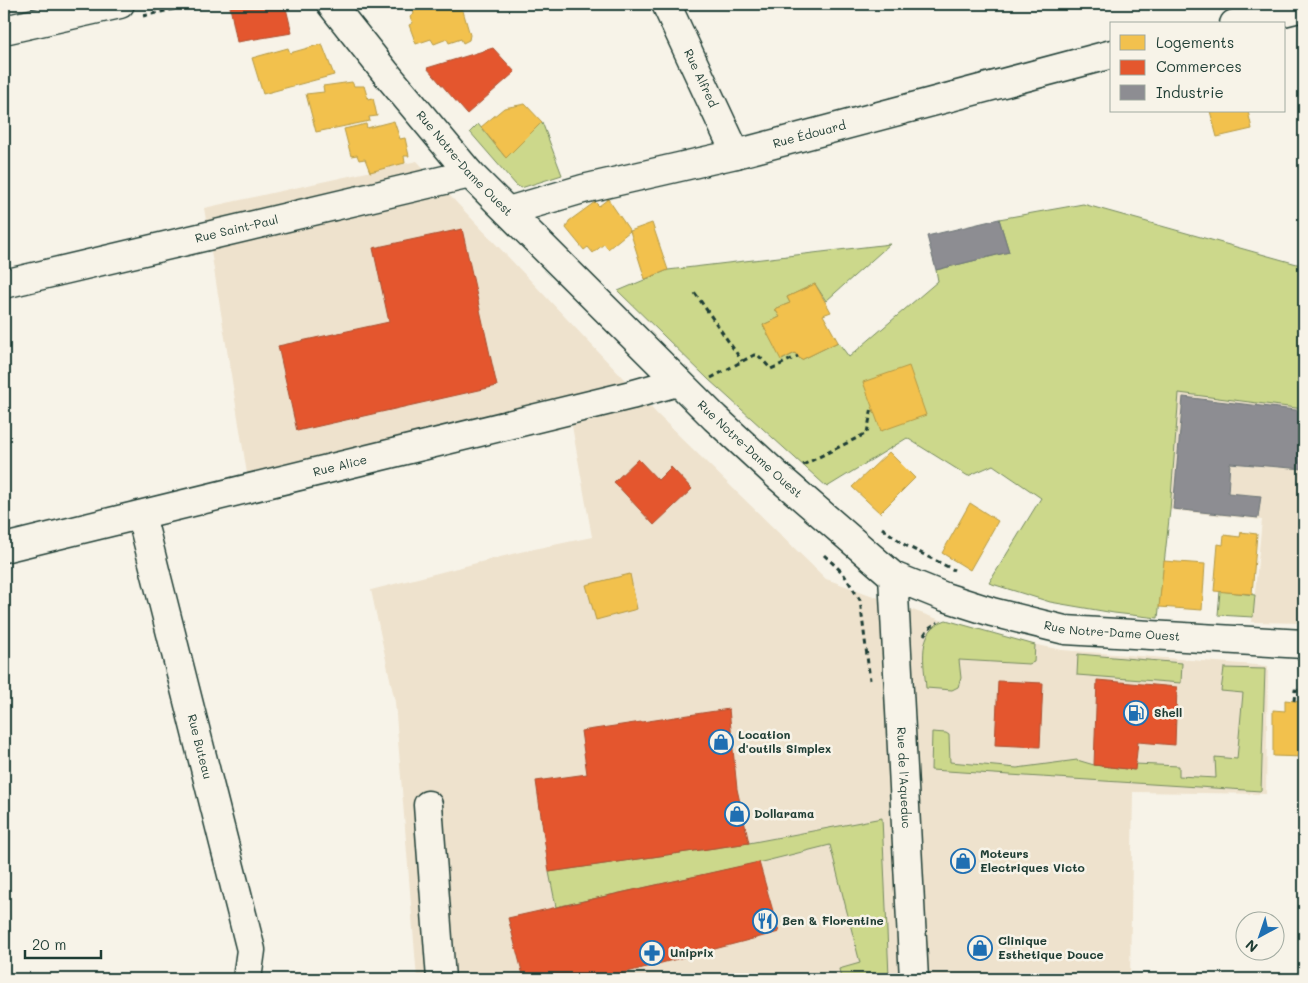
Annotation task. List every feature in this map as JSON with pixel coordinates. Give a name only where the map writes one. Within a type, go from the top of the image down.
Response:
[{"type":"street","points":[[4,30],[120,4]]},
{"type":"street","name":"Rue Notre-Dame Ouest","points":[[331,4],[470,174],[677,382],[780,478],[893,576],[945,597],[992,612],[1065,630],[1304,644]]},
{"type":"street","name":"Rue Alfred","points":[[666,4],[736,154]]},
{"type":"street","points":[[1242,22],[1304,7]]},
{"type":"street","name":"Rue Édouard","points":[[508,211],[583,189],[736,154],[1110,55]]},
{"type":"street","name":"Rue Saint-Paul","points":[[4,284],[470,174]]},
{"type":"street","name":"Rue Alice","points":[[4,548],[631,395],[677,382]]},
{"type":"street","name":"Rue Buteau","points":[[141,514],[251,950],[247,979]]},
{"type":"street","name":"Rue de l'Aqueduc","points":[[893,576],[914,979]]},
{"type":"street","points":[[428,805],[441,979]]},
{"type":"path","points":[[695,294],[742,361],[758,355],[771,370],[798,356]]},
{"type":"path","name":"Rue Notre-Dame Ouest","points":[[715,386],[708,379],[742,361]]},
{"type":"path","name":"Rue Notre-Dame Ouest","points":[[809,470],[802,465],[866,433],[872,407]]},
{"type":"path","points":[[881,528],[905,544],[958,572]]},
{"type":"path","points":[[823,554],[843,572],[860,600]]},
{"type":"path","points":[[1294,701],[1295,690],[1304,692]]},
{"type":"shaded area","points":[[417,161],[658,415],[826,579],[946,622],[997,637],[1062,650],[1268,666],[1266,794],[1133,792],[1130,979],[417,979],[395,702],[371,590],[520,552],[592,537],[572,426],[251,498],[204,208]]},
{"type":"shaded area","points":[[1179,392],[1304,409],[1304,623],[1252,622],[1262,520],[1170,510]]},
{"type":"green space","points":[[542,122],[562,175],[521,188],[516,185],[470,132],[478,124],[506,158]]},
{"type":"green space","points":[[1083,204],[1304,266],[1304,409],[1179,393],[1170,510],[1158,618],[1114,613],[1050,602],[989,583],[1041,498],[993,465],[968,476],[907,438],[827,487],[708,379],[618,291],[668,270],[890,244],[826,301],[815,284],[787,297],[790,303],[775,309],[780,317],[763,325],[782,360],[795,353],[801,360],[838,342],[849,357],[938,281],[936,270],[1009,252],[999,219]]},
{"type":"green space","points":[[1220,591],[1255,595],[1253,617],[1218,615]]},
{"type":"green space","points":[[946,620],[1035,645],[1034,662],[1029,664],[959,660],[961,678],[958,687],[952,690],[926,688],[924,648],[926,639],[936,625]]},
{"type":"green space","points":[[1078,654],[1182,663],[1181,683],[1077,675]]},
{"type":"green space","points":[[1224,668],[1265,669],[1261,791],[931,770],[932,732],[949,735],[950,762],[1017,768],[1077,760],[1094,765],[1134,770],[1135,764],[1179,766],[1179,776],[1216,778],[1215,757],[1237,759],[1243,693],[1221,691]]},
{"type":"green space","points":[[882,818],[889,976],[887,979],[841,979],[839,969],[860,963],[830,845],[556,907],[549,872],[749,843]]},
{"type":"building: Logements","points":[[443,4],[461,4],[470,35],[469,40],[463,43],[461,39],[449,43],[447,39],[434,44],[431,39],[416,44],[409,25],[413,23],[410,17],[414,14],[413,11]]},
{"type":"building: Logements","points":[[322,44],[334,75],[263,94],[252,58],[288,48],[290,53]]},
{"type":"building: Logements","points":[[352,82],[354,86],[364,86],[368,99],[373,98],[377,116],[369,117],[370,121],[316,132],[306,94],[324,92],[323,86]]},
{"type":"building: Logements","points":[[525,104],[542,122],[506,158],[481,127],[504,108]]},
{"type":"building: Logements","points":[[1210,112],[1248,112],[1252,129],[1217,137]]},
{"type":"building: Logements","points":[[394,121],[400,139],[405,138],[409,156],[404,156],[405,163],[370,172],[365,159],[359,160],[357,155],[351,156],[344,129],[366,124],[367,128]]},
{"type":"building: Logements","points":[[608,199],[630,231],[608,249],[604,244],[593,253],[588,247],[584,250],[566,228],[569,221],[595,202],[599,206]]},
{"type":"building: Logements","points":[[652,223],[668,270],[645,279],[630,231]]},
{"type":"building: Logements","points":[[815,284],[831,312],[823,315],[838,342],[801,360],[795,353],[781,360],[763,325],[780,317],[775,309],[790,303],[787,297]]},
{"type":"building: Logements","points":[[909,366],[926,415],[881,431],[863,382]]},
{"type":"building: Logements","points":[[889,452],[915,478],[880,513],[852,487]]},
{"type":"building: Logements","points":[[970,503],[998,521],[970,570],[942,553]]},
{"type":"building: Logements","points":[[1241,532],[1257,534],[1252,594],[1214,591],[1218,544],[1223,545],[1224,535],[1240,537]]},
{"type":"building: Logements","points":[[1164,561],[1205,564],[1202,610],[1159,607]]},
{"type":"building: Logements","points":[[630,574],[637,609],[596,620],[586,585]]},
{"type":"building: Logements","points":[[1285,700],[1304,702],[1304,757],[1273,756],[1273,710],[1285,711]]},
{"type":"building: Commerces","points":[[248,4],[249,7],[266,4],[285,4],[292,33],[237,42],[230,7]]},
{"type":"building: Commerces","points":[[493,48],[515,72],[467,114],[427,68]]},
{"type":"building: Commerces","points":[[462,229],[497,386],[297,431],[278,346],[389,322],[373,248]]},
{"type":"building: Commerces","points":[[638,459],[658,480],[671,467],[692,489],[654,525],[614,482]]},
{"type":"building: Commerces","name":"Shell","points":[[1097,680],[1177,687],[1175,745],[1138,742],[1135,770],[1094,765]]},
{"type":"building: Commerces","points":[[998,681],[1043,683],[1040,747],[995,745]]},
{"type":"building: Commerces","points":[[729,709],[737,789],[749,843],[549,872],[536,781],[587,774],[581,731]]},
{"type":"building: Commerces","points":[[759,862],[779,932],[601,979],[524,979],[508,918]]},
{"type":"building: Industrie","points":[[999,219],[1009,252],[936,270],[927,236]]},
{"type":"building: Industrie","points":[[1183,397],[1304,411],[1304,469],[1230,463],[1228,493],[1261,496],[1258,518],[1173,509]]},
{"type":"place","name":"Shell","points":[[1136,713]]},
{"type":"place","name":"Location d'outils Simplex","points":[[721,742]]},
{"type":"place","name":"Dollarama","points":[[737,814]]},
{"type":"place","name":"Moteurs Electriques Victo","points":[[963,861]]},
{"type":"place","name":"Ben & Florentine","points":[[765,921]]},
{"type":"place","name":"Clinique Esthetique Douce","points":[[980,948]]},
{"type":"place","name":"Uniprix","points":[[652,953]]}]
